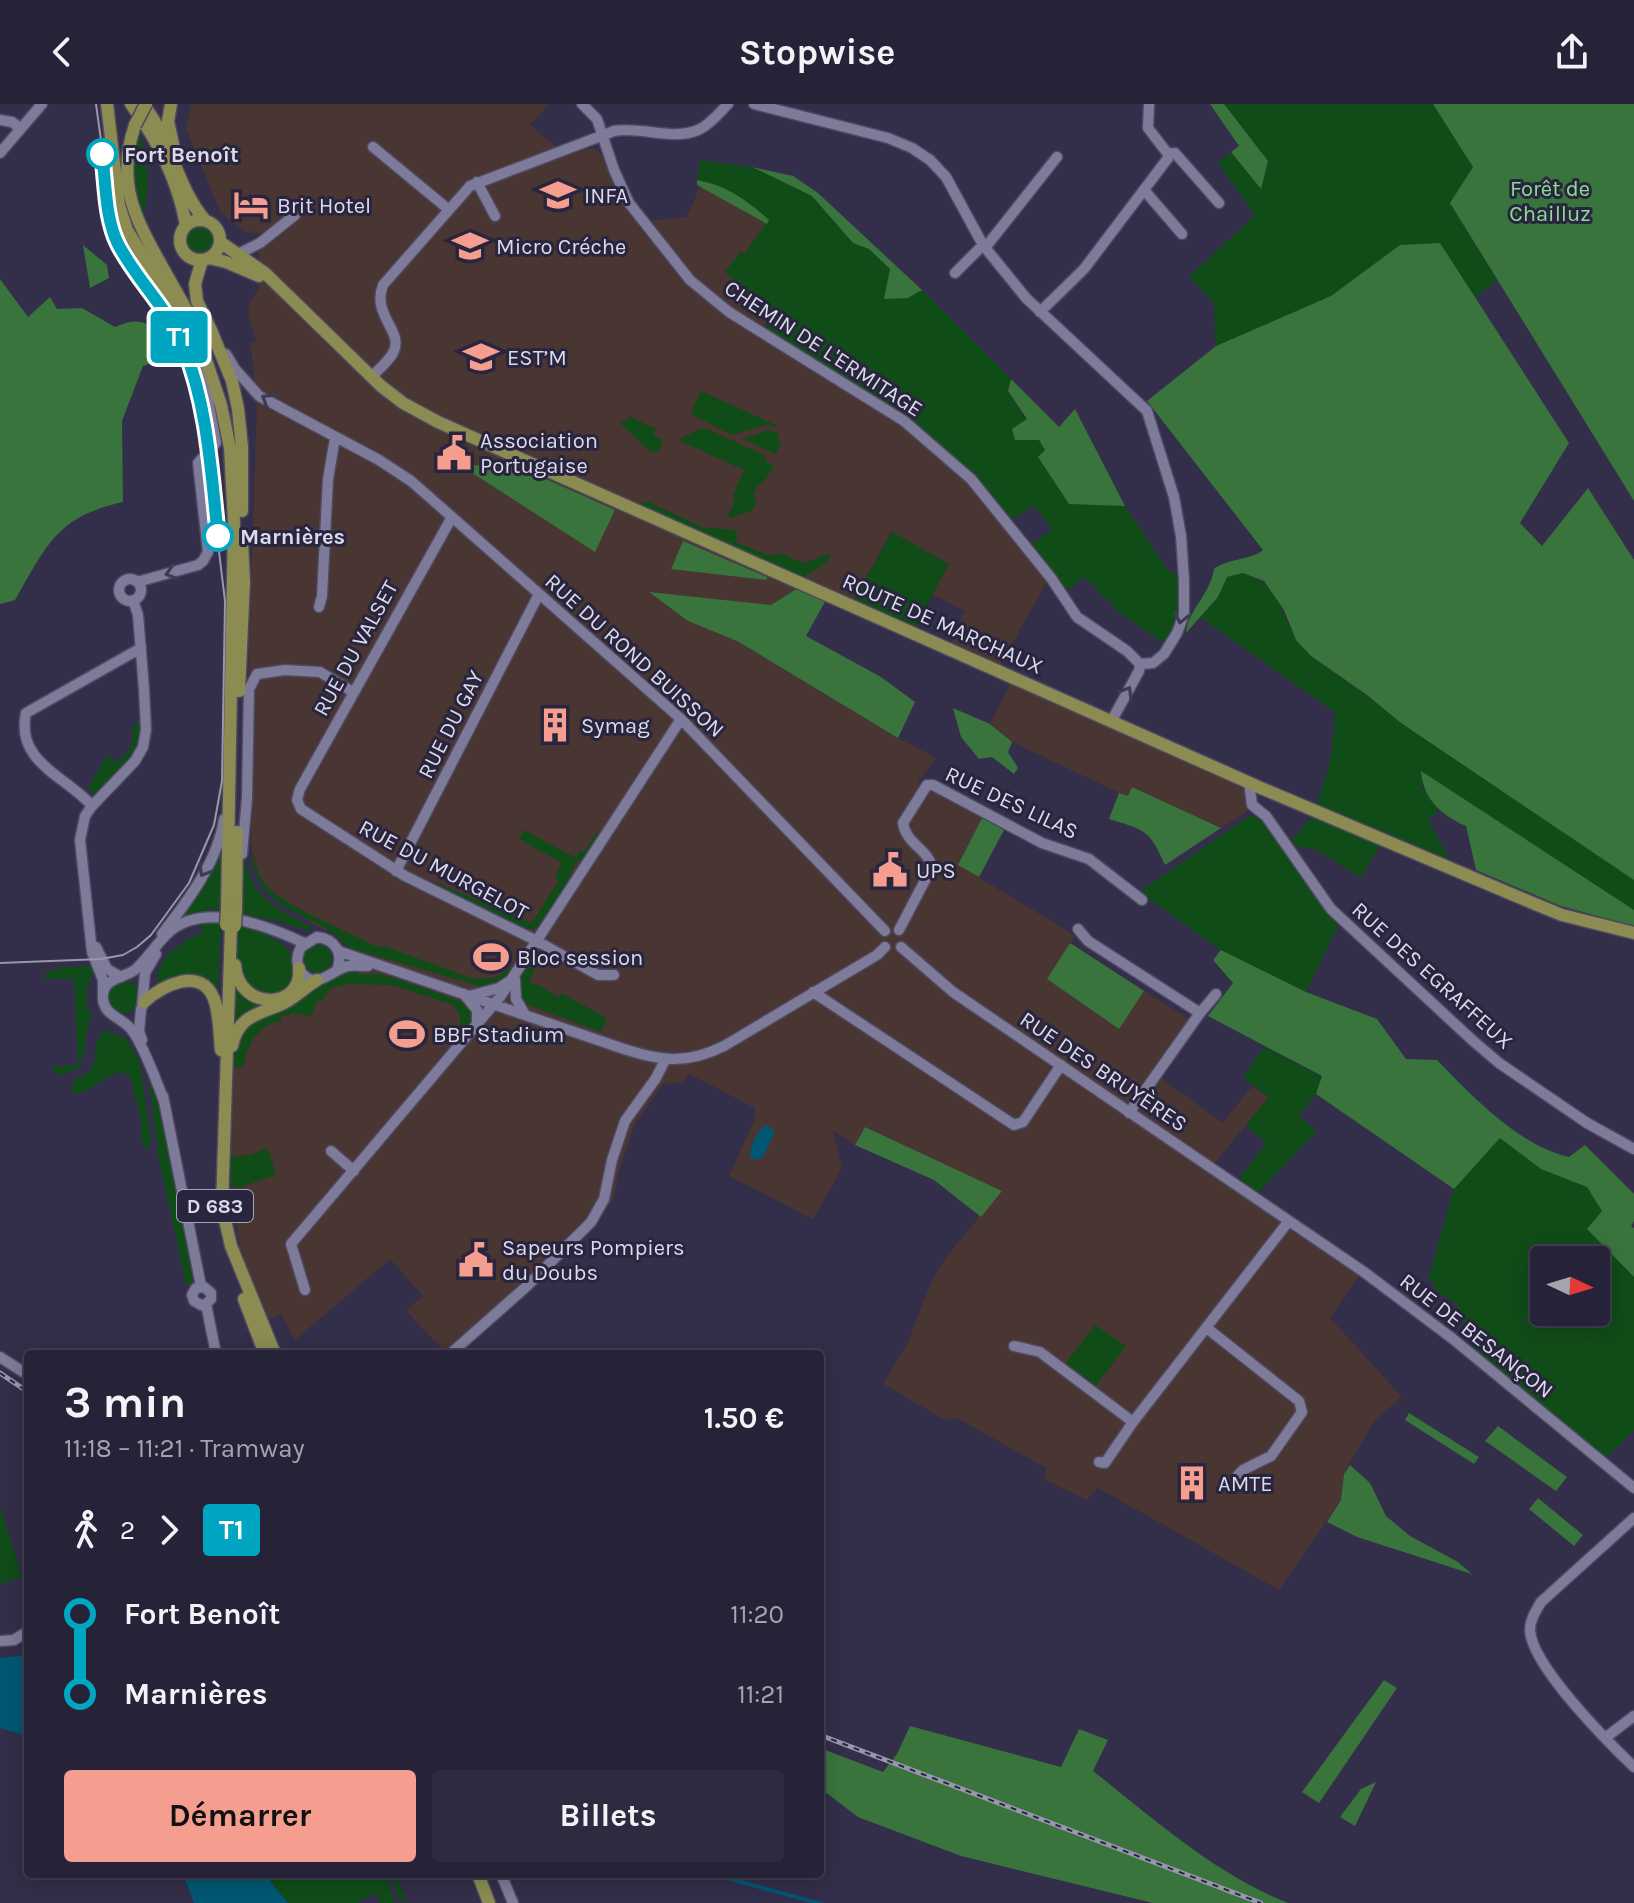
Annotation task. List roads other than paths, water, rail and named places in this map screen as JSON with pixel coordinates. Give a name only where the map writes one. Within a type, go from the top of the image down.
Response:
[{"type":"main road","name":"D 683","points":[[107,104],[116,192],[127,230],[206,360],[221,405],[232,474],[231,925],[222,1207],[231,1246],[273,1350]]},
{"type":"main road","points":[[131,104],[146,124],[175,186],[186,225],[179,239],[182,250],[190,258],[206,259],[219,248],[218,230],[204,219],[190,197],[172,156],[143,104]]},
{"type":"main road","points":[[143,104],[126,136],[122,171],[124,196],[133,225],[206,360]]},
{"type":"main road","points":[[171,104],[168,121],[170,133],[190,197]]},
{"type":"main road","points":[[133,123],[126,171],[132,211],[212,357],[234,426],[242,510]]},
{"type":"main road","points":[[186,225],[204,219]]},
{"type":"main road","name":"ROUTE DE MARCHAUX","points":[[220,242],[274,283],[371,377],[403,403],[438,422],[634,506],[1255,785],[1562,915],[1634,933]]},
{"type":"main road","name":"D 683","points":[[206,259],[195,284],[197,301],[232,381],[242,447],[244,582],[231,909]]},
{"type":"main road","name":"ROUTE DE MARCHAUX","points":[[206,259],[226,262],[274,283]]},
{"type":"main road","points":[[231,909],[236,892],[236,804]]},
{"type":"main road","name":"D 683","points":[[231,925],[214,1188],[223,1246],[263,1350]]},
{"type":"main road","points":[[231,925],[235,971],[241,985],[251,995],[268,1000],[283,997],[298,981],[299,968]]},
{"type":"main road","points":[[226,1089],[233,1038],[241,1024],[252,1015],[285,1002],[317,980]]},
{"type":"main road","points":[[143,1000],[178,981],[196,982],[205,987],[214,998],[218,1013],[221,1050]]},
{"type":"main road","points":[[477,1878],[481,1903]]},
{"type":"main road","points":[[477,1878],[489,1903]]},
{"type":"street","points":[[0,153],[42,104]]},
{"type":"street","name":"CHEMIN DE L'ERMITAGE","points":[[582,104],[597,119],[629,203],[690,280],[729,312],[904,421],[971,479],[1051,578],[1077,617],[1127,651],[1140,664]]},
{"type":"street","points":[[371,377],[390,358],[396,344],[381,310],[383,285],[470,186],[604,135],[633,129],[656,134],[696,131],[728,104]]},
{"type":"street","points":[[754,104],[871,133],[912,148],[930,160],[946,177],[984,247],[1040,312],[1147,411],[1174,497],[1181,536],[1184,614],[1164,654],[1153,663],[1140,664],[1112,720]]},
{"type":"street","points":[[1040,312],[1084,269],[1168,158],[1148,128],[1149,104]]},
{"type":"street","points":[[0,120],[12,122],[20,128]]},
{"type":"street","points":[[373,147],[448,209]]},
{"type":"street","points":[[1168,154],[1175,153],[1219,203]]},
{"type":"street","points":[[955,273],[984,247],[1057,157]]},
{"type":"street","points":[[477,182],[495,216]]},
{"type":"street","points":[[1144,190],[1182,234]]},
{"type":"street","points":[[226,262],[241,263],[243,257],[295,215]]},
{"type":"street","name":"RUE DU ROND BUISSON","points":[[211,330],[235,369],[259,396],[403,476],[681,719],[885,931]]},
{"type":"street","points":[[133,600],[121,596],[119,587],[128,579],[137,582],[198,565],[208,552],[198,463],[216,443],[203,372],[206,360]]},
{"type":"street","points":[[319,607],[328,479],[335,438]]},
{"type":"street","name":"RUE DU VALSET","points":[[297,800],[300,789],[353,692],[452,517]]},
{"type":"street","points":[[133,600],[140,592],[137,582]]},
{"type":"street","name":"RUE DU GAY","points":[[396,871],[539,594]]},
{"type":"street","points":[[92,938],[107,969],[137,982],[143,1000],[133,1017],[122,1019],[111,1015],[105,1008],[103,980],[92,952],[80,840],[85,816],[135,761],[143,747],[146,730],[141,648],[138,615],[133,600]]},
{"type":"street","points":[[92,806],[41,766],[28,740],[26,713],[141,648]]},
{"type":"street","points":[[236,892],[246,812],[249,689],[257,674],[285,670],[320,672],[353,692]]},
{"type":"street","points":[[305,1290],[291,1244],[496,1003],[681,719]]},
{"type":"street","points":[[103,994],[109,982],[139,967],[191,893],[218,846],[223,830],[229,769]]},
{"type":"street","name":"RUE DES LILAS","points":[[899,930],[932,867],[929,857],[907,837],[903,823],[927,785],[933,785],[1050,847],[1089,859],[1142,900]]},
{"type":"street","name":"RUE DES EGRAFFEUX","points":[[1255,785],[1255,807],[1266,816],[1331,909],[1499,1063],[1576,1116],[1634,1149]]},
{"type":"street","name":"RUE DU MURGELOT","points":[[297,800],[301,809],[396,871],[598,975],[614,975]]},
{"type":"street","points":[[150,952],[170,932],[181,926],[217,918],[282,932],[301,947]]},
{"type":"street","points":[[181,926],[153,958],[145,973],[141,1037],[161,1086],[201,1286],[194,1290],[193,1298],[198,1304],[206,1304],[215,1350]]},
{"type":"street","points":[[1078,929],[1088,941],[1200,1013]]},
{"type":"street","points":[[899,930],[903,936],[901,947],[894,951],[885,947],[881,937],[885,931],[899,930]]},
{"type":"street","points":[[301,947],[317,937],[335,945],[340,957],[337,970]]},
{"type":"street","points":[[301,947],[299,968],[303,974],[317,980],[353,965],[389,968]]},
{"type":"street","points":[[338,951],[621,1048],[665,1060],[706,1055],[877,955],[885,947]]},
{"type":"street","name":"RUE DES BRUYÈRES","points":[[901,947],[953,992],[1288,1222]]},
{"type":"street","points":[[473,995],[499,988],[515,977]]},
{"type":"street","points":[[515,977],[516,999],[525,1014]]},
{"type":"street","points":[[460,991],[477,1010],[477,1027]]},
{"type":"street","points":[[813,992],[1014,1125],[1023,1122],[1061,1065]]},
{"type":"street","points":[[1129,1113],[1216,994]]},
{"type":"street","points":[[477,1027],[495,1013],[511,1009]]},
{"type":"street","points":[[122,1019],[136,1036],[164,1101]]},
{"type":"street","points":[[455,1350],[527,1286],[591,1222],[604,1199],[612,1160],[625,1121],[665,1060]]},
{"type":"street","points":[[331,1151],[354,1171]]},
{"type":"street","points":[[1099,1462],[1105,1463],[1130,1420],[1208,1329],[1288,1222]]},
{"type":"street","name":"RUE DE BESANÇON","points":[[1288,1222],[1364,1272],[1453,1339],[1634,1488]]},
{"type":"street","points":[[1208,1329],[1302,1406],[1299,1418],[1271,1456],[1238,1475]]},
{"type":"street","points":[[1014,1346],[1040,1352],[1130,1420]]},
{"type":"street","points":[[0,1357],[24,1372]]},
{"type":"street","points":[[1634,1518],[1541,1602],[1532,1617],[1530,1629],[1543,1661],[1605,1738],[1634,1767]]},
{"type":"street","points":[[0,1641],[14,1640],[24,1634]]},
{"type":"street","points":[[1605,1738],[1634,1716]]},
{"type":"street","points":[[503,1878],[513,1903]]},
{"type":"water","points":[[767,1125],[774,1130],[773,1136],[762,1158],[754,1160],[750,1156],[753,1143]]},
{"type":"water","points":[[24,1655],[24,1735],[0,1728],[0,1658]]},
{"type":"water","points":[[185,1878],[267,1878],[288,1903],[194,1903]]},
{"type":"water","points":[[719,1878],[734,1878],[824,1903],[811,1903]]},
{"type":"tram line","points":[[0,963],[101,959],[123,955],[137,947],[151,935],[189,883],[214,825],[222,781],[225,601],[201,403],[184,346],[114,234],[96,104]]},
{"type":"tram line","name":"T1","points":[[102,154],[114,234],[170,321],[184,346],[193,375],[201,403],[218,536]]},
{"type":"railway","points":[[0,1373],[24,1389]]},
{"type":"railway","points":[[824,1737],[1261,1903]]},
{"type":"place","name":"Fort Benoît","points":[[102,154]]},
{"type":"place","name":"INFA","points":[[558,195]]},
{"type":"place","name":"Brit Hotel","points":[[251,205]]},
{"type":"place","name":"Micro Créche","points":[[470,246]]},
{"type":"place","name":"EST’M","points":[[481,357]]},
{"type":"place","name":"Association Portugaise","points":[[454,453]]},
{"type":"place","name":"Marnières","points":[[218,536]]},
{"type":"place","name":"Symag","points":[[555,725]]},
{"type":"place","name":"UPS","points":[[890,870]]},
{"type":"place","name":"Bloc session","points":[[491,957]]},
{"type":"place","name":"BBF Stadium","points":[[407,1034]]},
{"type":"place","name":"Sapeurs Pompiers du Doubs","points":[[476,1260]]},
{"type":"place","name":"AMTE","points":[[1192,1483]]},
{"type":"park label","name":"Forêt de Chailluz","points":[[1550,200]]}]
